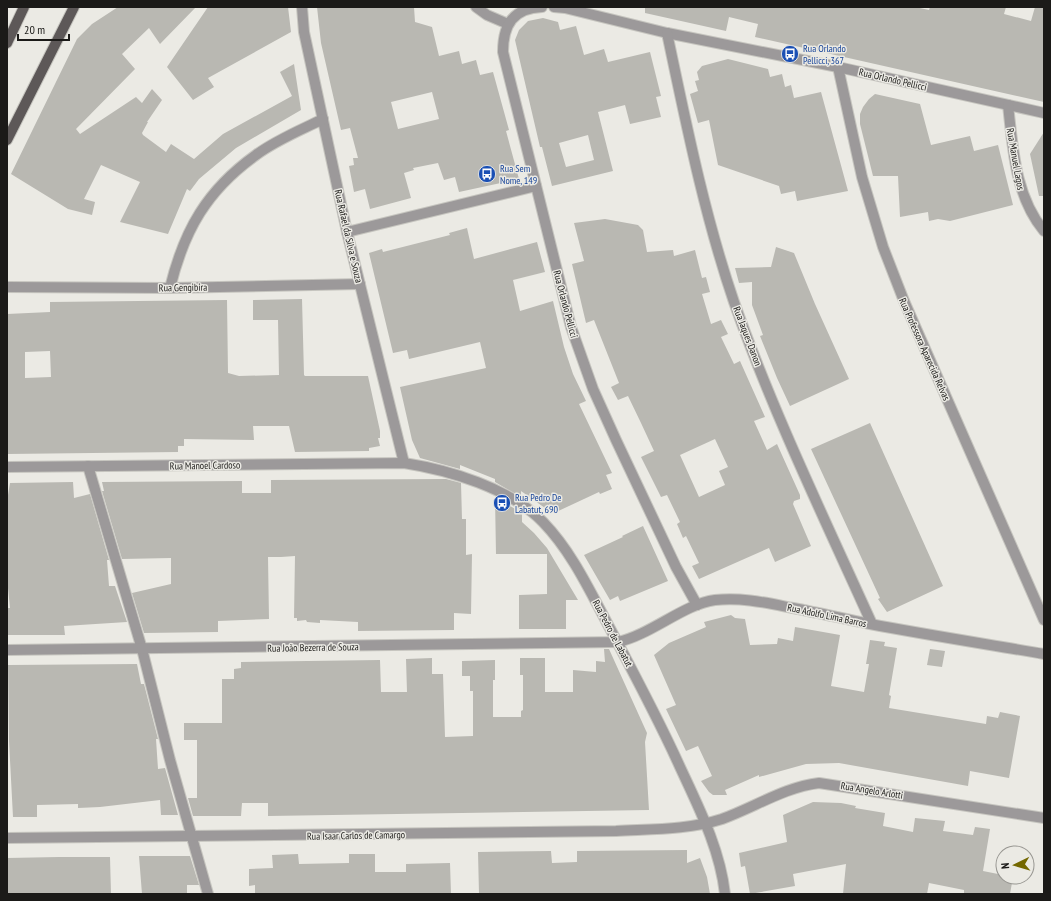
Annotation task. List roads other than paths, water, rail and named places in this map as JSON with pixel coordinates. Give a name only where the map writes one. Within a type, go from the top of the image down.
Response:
[{"type":"main road","points":[[7,43],[24,7]]},
{"type":"main road","points":[[7,140],[74,7]]},
{"type":"street","name":"Rua Rafael da Silva e Souza","points":[[302,7],[304,32],[347,232],[404,463]]},
{"type":"street","points":[[476,7],[486,15],[508,24],[519,13],[536,7],[542,7]]},
{"type":"street","name":"Rua Orlando Pellicci","points":[[554,7],[565,8],[667,33],[838,67],[1044,113]]},
{"type":"street","name":"Rua Orlando Pellicci","points":[[508,24],[503,35],[503,52],[571,327],[593,389],[676,567],[697,605]]},
{"type":"street","name":"Rua Jaques Danon","points":[[667,33],[686,125],[709,220],[734,302],[800,464],[872,624]]},
{"type":"street","name":"Rua Professora Aparecida Relvas","points":[[838,67],[862,177],[883,247],[904,301],[1044,620]]},
{"type":"street","name":"Rua Manuel Lagos","points":[[1008,105],[1013,149],[1021,192],[1034,219],[1044,231]]},
{"type":"street","points":[[170,288],[177,257],[193,222],[219,186],[256,154],[323,119]]},
{"type":"street","points":[[347,232],[536,186]]},
{"type":"street","name":"Rua Gengibira","points":[[7,287],[170,288],[360,284]]},
{"type":"street","name":"Rua Manoel Cardoso","points":[[7,467],[404,463]]},
{"type":"street","name":"Rua Pedro de Labatut","points":[[404,463],[445,470],[499,493],[527,508],[543,522],[572,559],[588,585],[657,717],[718,853],[725,894]]},
{"type":"street","points":[[88,466],[142,649],[208,894]]},
{"type":"street","name":"Rua Adolfo Lima Barros","points":[[618,642],[633,639],[646,633],[697,605],[713,600],[731,599],[758,601],[872,624],[1044,654]]},
{"type":"street","name":"Rua João Bezerra de Souza","points":[[7,650],[618,642]]},
{"type":"street","name":"Rua Angelo Arlotti","points":[[705,823],[723,818],[802,785],[819,783],[1044,818]]},
{"type":"street","name":"Rua Isaar Carlos de Camargo","points":[[7,838],[616,831],[682,827],[705,823]]},
{"type":"place","name":"Rua Orlando Pellicci, 367","points":[[790,54]]},
{"type":"place","name":"Rua Sem Nome, 149","points":[[487,174]]},
{"type":"place","name":"Rua Pedro De Labatut, 690","points":[[502,503]]}]
